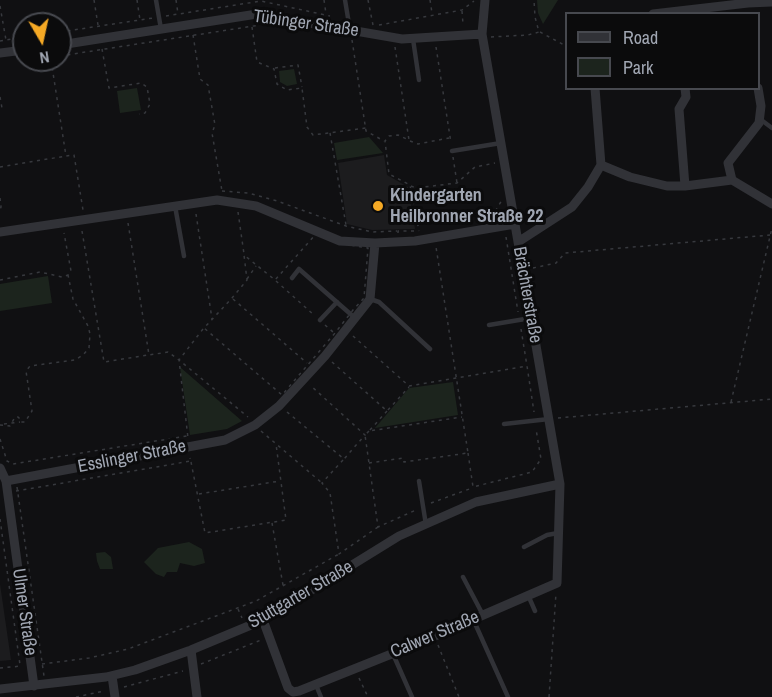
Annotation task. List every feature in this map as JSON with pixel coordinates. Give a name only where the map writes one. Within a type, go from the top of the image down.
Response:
[{"type":"street","name":"Brächterstraße","points":[[485,0],[482,34],[560,484]]},
{"type":"street","points":[[676,12],[772,2]]},
{"type":"street","points":[[748,3],[749,12]]},
{"type":"street","name":"Tübinger Straße","points":[[72,43],[257,14],[402,39],[482,34]]},
{"type":"street","points":[[518,242],[572,207],[588,187],[600,165],[595,90]]},
{"type":"street","points":[[685,186],[679,110],[686,97],[686,90]]},
{"type":"street","points":[[732,180],[728,164],[759,123],[761,106],[759,90]]},
{"type":"street","points":[[600,165],[630,177],[668,186],[732,180],[772,204]]},
{"type":"street","points":[[0,232],[216,200],[256,206],[340,241],[375,243],[426,240],[515,224]]},
{"type":"street","points":[[370,298],[375,243]]},
{"type":"street","name":"Esslinger Straße","points":[[10,480],[225,440],[279,406],[325,356],[345,330],[353,315],[370,298]]},
{"type":"street","name":"Ulmer Straße","points":[[4,465],[10,480],[7,492],[34,686]]},
{"type":"street","points":[[557,583],[560,484]]},
{"type":"street","name":"Stuttgarter Straße","points":[[0,689],[112,676],[191,650],[263,620],[399,537],[476,502],[560,484]]},
{"type":"street","name":"Calwer Straße","points":[[263,620],[288,688],[293,694],[393,654],[557,583]]},
{"type":"street","points":[[191,650],[197,697]]},
{"type":"street","points":[[112,676],[114,693]]},
{"type":"street","points":[[0,689],[1,697]]},
{"type":"lane","points":[[156,0],[161,29]]},
{"type":"lane","points":[[345,0],[350,30]]},
{"type":"lane","points":[[413,39],[419,80]]},
{"type":"lane","points":[[760,119],[772,128]]},
{"type":"lane","points":[[452,151],[501,143]]},
{"type":"lane","points":[[175,206],[184,256]]},
{"type":"lane","points":[[292,278],[299,269],[353,315]]},
{"type":"lane","points":[[370,298],[379,302],[430,349]]},
{"type":"lane","points":[[320,320],[337,302]]},
{"type":"lane","points":[[489,325],[531,318]]},
{"type":"lane","points":[[504,424],[549,419]]},
{"type":"lane","points":[[419,481],[426,525]]},
{"type":"lane","points":[[524,547],[547,535],[558,533]]},
{"type":"lane","points":[[463,577],[483,615]]},
{"type":"lane","points":[[528,595],[535,611]]},
{"type":"lane","points":[[473,619],[508,697]]},
{"type":"lane","points":[[393,654],[411,697]]},
{"type":"lane","points":[[316,685],[321,697]]},
{"type":"path","points":[[94,0],[98,26]]},
{"type":"path","points":[[137,0],[140,20]]},
{"type":"path","points":[[176,0],[178,14]]},
{"type":"path","points":[[324,0],[327,16]]},
{"type":"path","points":[[368,0],[373,26],[462,10],[475,0]]},
{"type":"path","points":[[430,0],[432,14]]},
{"type":"path","points":[[534,0],[539,32]]},
{"type":"path","points":[[0,6],[6,40]]},
{"type":"path","points":[[462,10],[463,36]]},
{"type":"path","points":[[72,54],[266,24]]},
{"type":"path","points":[[252,26],[257,62],[274,69],[298,65],[307,127],[313,135],[366,128]]},
{"type":"path","points":[[350,30],[366,131],[385,141]]},
{"type":"path","points":[[482,34],[492,37],[528,35],[539,32],[565,45]]},
{"type":"path","points":[[193,34],[200,80],[208,85],[215,124],[212,132],[222,190],[248,193],[277,201],[346,226],[372,232],[419,231],[410,185]]},
{"type":"path","points":[[0,41],[12,39]]},
{"type":"path","points":[[435,41],[457,183]]},
{"type":"path","points":[[394,43],[409,140]]},
{"type":"path","points":[[102,49],[109,88],[141,83],[147,87],[150,104],[145,113],[139,114]]},
{"type":"path","points":[[274,69],[277,84],[286,90],[302,88]]},
{"type":"path","points":[[53,72],[66,156]]},
{"type":"path","points":[[0,97],[2,108],[0,108]]},
{"type":"path","points":[[330,133],[346,226]]},
{"type":"path","points":[[450,138],[418,144],[398,135],[389,136],[385,141],[389,174],[416,188],[457,183],[475,167],[496,163]]},
{"type":"path","points":[[0,167],[74,155],[104,362],[168,352],[179,360],[322,483],[330,493],[339,554]]},
{"type":"path","points":[[0,198],[2,207],[0,210]]},
{"type":"path","points":[[475,220],[493,215],[502,200]]},
{"type":"path","points":[[194,203],[212,320]]},
{"type":"path","points":[[237,207],[247,279]]},
{"type":"path","points":[[127,213],[149,355]]},
{"type":"path","points":[[0,425],[10,426],[12,423],[25,422],[32,411],[26,371],[30,366],[75,360],[89,348],[88,326],[73,299],[68,275],[71,271],[63,227]]},
{"type":"path","points":[[731,402],[772,228]]},
{"type":"path","points":[[398,231],[398,242]]},
{"type":"path","points":[[0,439],[4,465],[10,480],[18,490],[43,663],[89,658],[128,649],[256,601],[339,554],[378,527],[473,487],[532,472],[541,459],[504,231]]},
{"type":"path","points":[[204,328],[282,395],[334,333],[353,315],[364,298],[368,248],[338,243],[316,234],[275,280]]},
{"type":"path","points":[[523,270],[556,263],[565,253],[770,235]]},
{"type":"path","points":[[435,241],[473,487]]},
{"type":"path","points":[[244,255],[334,333]]},
{"type":"path","points":[[257,265],[179,360],[191,461],[204,534],[286,520],[276,444]]},
{"type":"path","points":[[0,280],[40,272],[62,277],[68,275]]},
{"type":"path","points":[[232,298],[308,363]]},
{"type":"path","points":[[345,330],[409,386]]},
{"type":"path","points":[[325,356],[387,411]]},
{"type":"path","points":[[322,483],[409,386],[526,366]]},
{"type":"path","points":[[303,379],[366,435],[378,527]]},
{"type":"path","points":[[549,419],[772,399]]},
{"type":"path","points":[[279,406],[344,459]]},
{"type":"path","points":[[12,423],[15,417],[18,417],[21,422]]},
{"type":"path","points":[[369,431],[462,417]]},
{"type":"path","points":[[4,465],[188,436]]},
{"type":"path","points":[[369,463],[403,458],[404,462],[468,453]]},
{"type":"path","points":[[7,492],[191,461]]},
{"type":"path","points":[[197,494],[281,481]]},
{"type":"path","points":[[0,519],[20,666],[0,668]]},
{"type":"path","points":[[272,523],[283,586]]},
{"type":"path","points":[[549,697],[557,583]]},
{"type":"path","points":[[434,636],[459,697]]},
{"type":"path","points":[[76,697],[114,693],[194,667],[269,637]]},
{"type":"path","points":[[355,669],[368,697]]},
{"type":"shaded area","name":"Kindergarten Heilbronner Straße 22","points":[[384,155],[387,175],[408,187],[415,229],[372,230],[347,224],[338,163]]},
{"type":"shaded area","points":[[0,584],[11,660],[0,661]]},
{"type":"green space","points":[[537,0],[558,0],[543,24],[538,13]]},
{"type":"green space","points":[[294,69],[297,84],[287,86],[280,82],[279,71]]},
{"type":"green space","points":[[137,88],[141,110],[120,113],[117,91]]},
{"type":"green space","points":[[369,137],[383,153],[337,160],[334,143]]},
{"type":"green space","points":[[48,276],[52,303],[0,311],[0,284]]},
{"type":"green space","points":[[180,367],[242,421],[227,429],[190,435]]},
{"type":"green space","points":[[453,382],[458,415],[375,428],[409,388]]},
{"type":"green space","points":[[189,542],[202,549],[205,563],[194,566],[180,563],[177,572],[167,572],[164,577],[156,574],[144,562],[158,548]]},
{"type":"green space","points":[[105,552],[111,557],[113,569],[100,569],[96,553]]},
{"type":"place","name":"Kindergarten Heilbronner Straße 22","points":[[378,206]]}]
